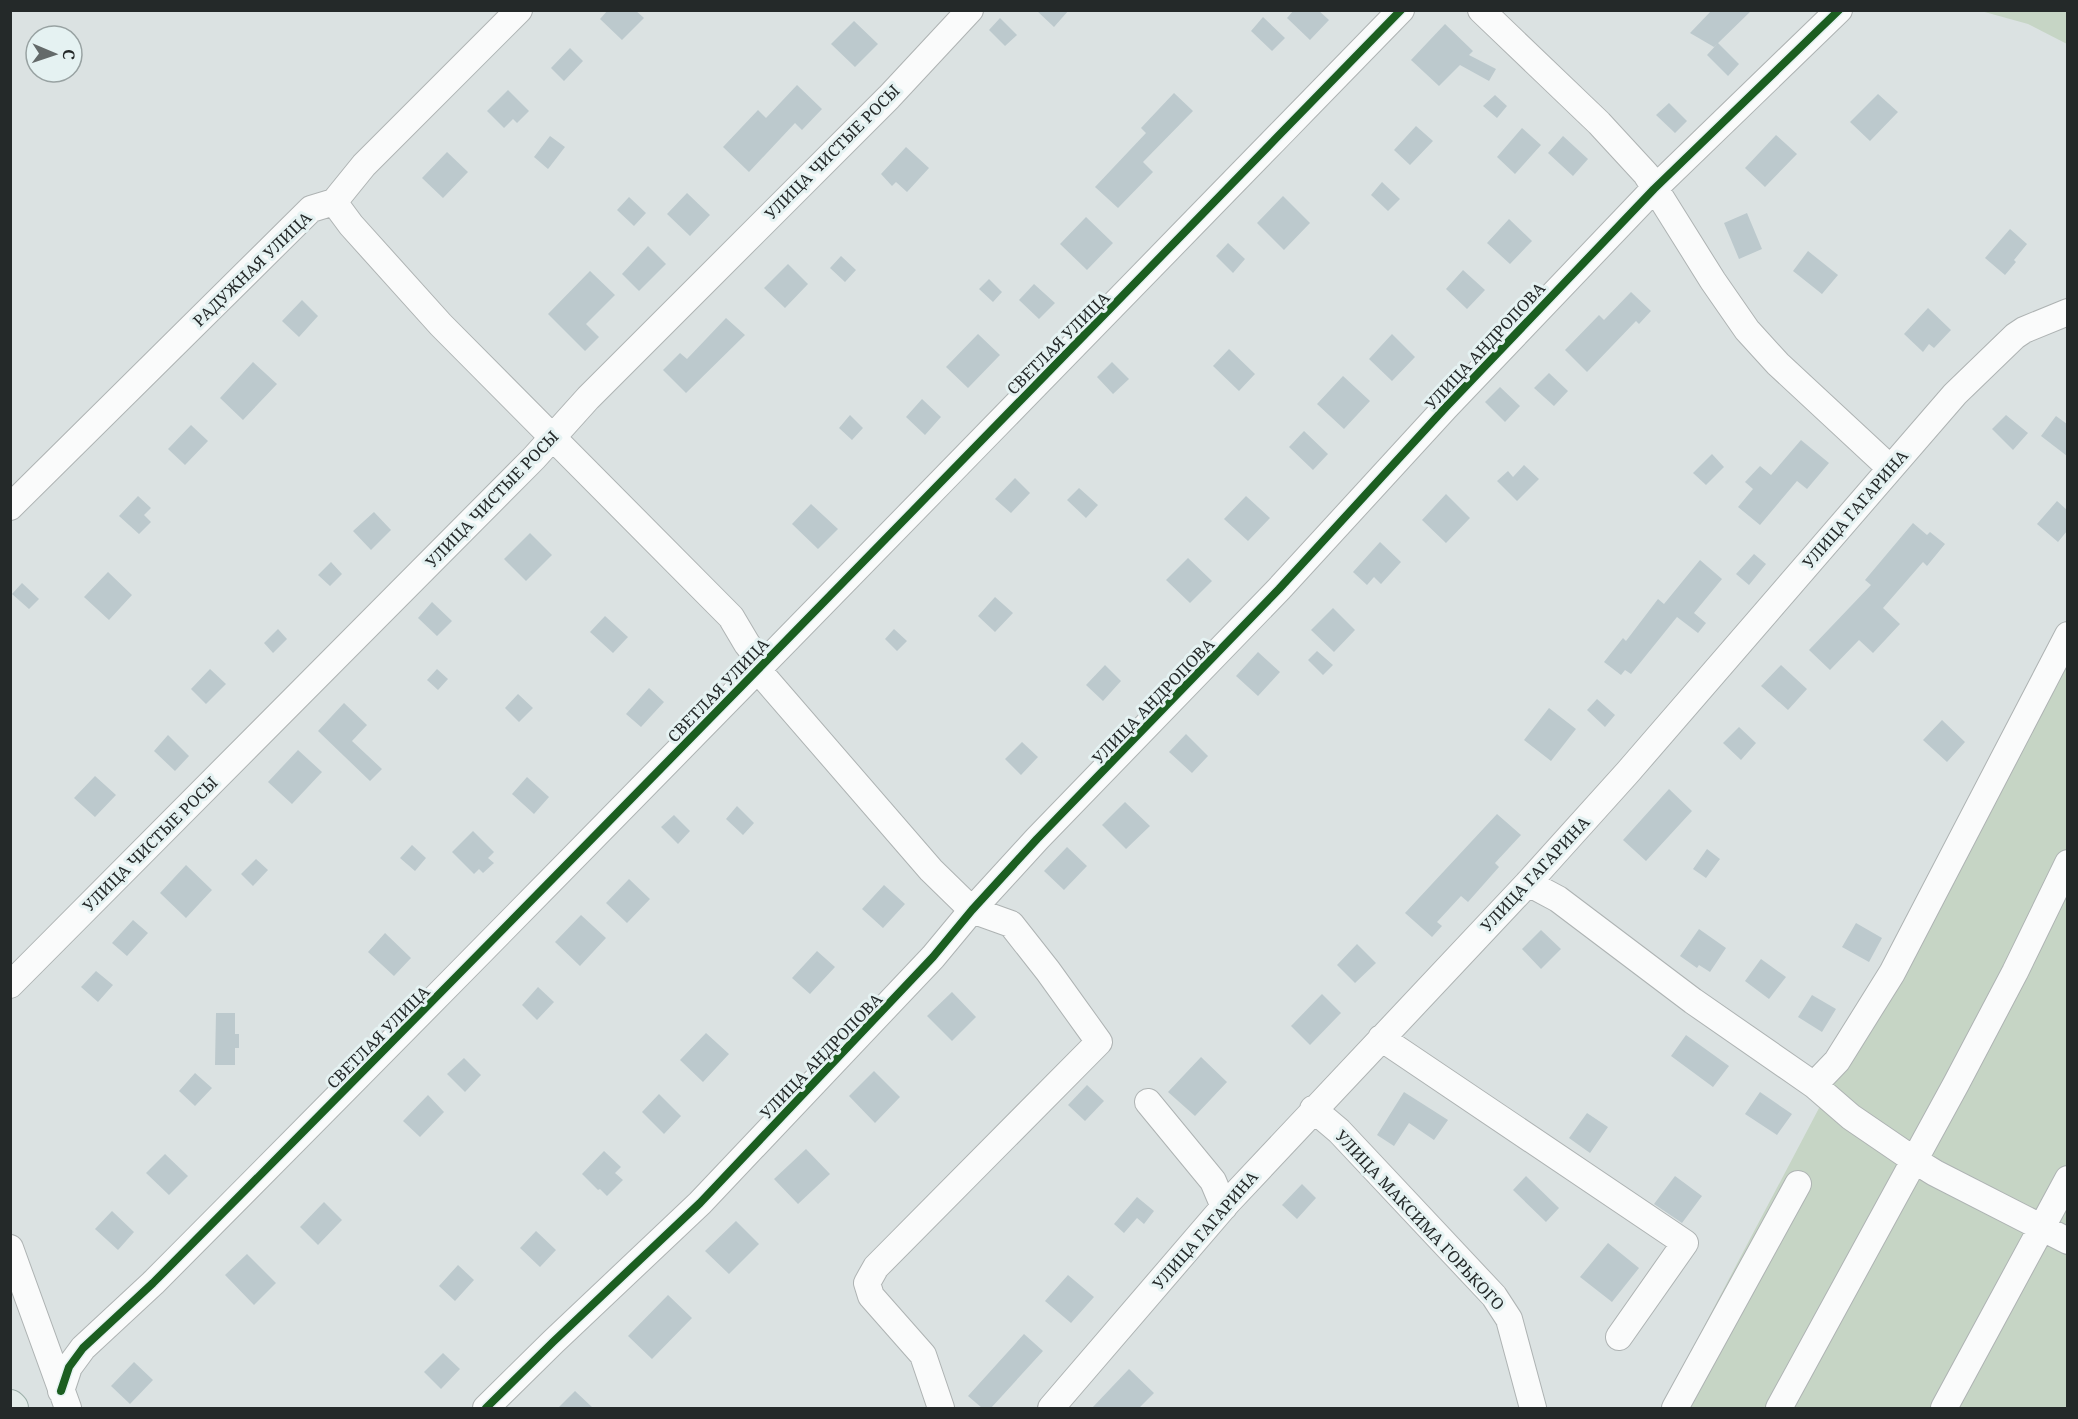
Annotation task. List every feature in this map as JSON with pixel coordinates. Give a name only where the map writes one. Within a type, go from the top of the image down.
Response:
[{"type":"street","name":"РАДУЖНАЯ УЛИЦА","points":[[10,507],[311,210],[334,202],[364,165],[519,10]]},
{"type":"street","name":"УЛИЦА ЧИСТЫЕ РОСЫ","points":[[10,985],[517,475],[678,306],[889,97],[970,10]]},
{"type":"street","name":"СВЕТЛАЯ УЛИЦА","points":[[64,1400],[69,1367],[83,1348],[153,1283],[372,1062],[1401,10]]},
{"type":"street","points":[[1481,10],[1599,123],[1646,174],[1713,281],[1747,330],[1778,364],[1890,468]]},
{"type":"street","name":"УЛИЦА АНДРОПОВА","points":[[486,1408],[700,1203],[933,957],[972,910],[1037,839],[1279,589],[1446,407],[1654,189],[1839,10]]},
{"type":"street","points":[[334,202],[351,225],[441,325],[731,617],[760,666],[932,870],[972,910],[1011,924],[1099,1042],[876,1267],[867,1283],[871,1296],[923,1355],[941,1408]]},
{"type":"street","name":"УЛИЦА ГАГАРИНА","points":[[1051,1408],[1224,1207],[1528,883],[1628,772],[1955,394],[2015,336],[2067,312]]},
{"type":"street","points":[[1814,1085],[1837,1061],[1892,973],[2067,635]]},
{"type":"street","points":[[1779,1408],[2015,972],[2067,863]]},
{"type":"street","points":[[1528,883],[1558,899],[1693,1001],[1814,1085],[1851,1117],[1914,1160],[2067,1241]]},
{"type":"street","points":[[1381,1038],[1684,1243],[1619,1337]]},
{"type":"street","points":[[1148,1102],[1213,1181],[1224,1207]]},
{"type":"street","name":"УЛИЦА МАКСИМА ГОРЬКОГО","points":[[1313,1110],[1340,1131],[1494,1296],[1509,1319],[1533,1408]]},
{"type":"street","points":[[1944,1408],[2067,1179]]},
{"type":"street","points":[[1676,1408],[1798,1184]]},
{"type":"street","points":[[10,1248],[64,1400]]},
{"type":"green space","points":[[1981,11],[2067,11],[2067,44],[2028,24]]},
{"type":"green space","points":[[2067,623],[2067,1408],[1661,1408],[1907,941]]},
{"type":"building","points":[[608,10],[635,10],[644,18],[622,40],[600,19]]},
{"type":"building","points":[[1036,10],[1069,10],[1054,27]]},
{"type":"building","points":[[1294,10],[1318,10],[1329,20],[1310,40],[1287,18]]},
{"type":"building","points":[[1712,10],[1752,10],[1714,47],[1690,33]]},
{"type":"building","points":[[1263,17],[1285,38],[1272,51],[1251,31]]},
{"type":"building","points":[[1000,18],[1017,35],[1005,46],[989,30]]},
{"type":"building","points":[[854,21],[878,44],[855,67],[831,44]]},
{"type":"building","points":[[1445,24],[1473,51],[1469,55],[1496,69],[1489,81],[1460,65],[1439,86],[1411,60]]},
{"type":"building","points":[[1718,43],[1739,64],[1728,76],[1707,55]]},
{"type":"building","points":[[570,48],[583,61],[564,81],[551,68]]},
{"type":"building","points":[[797,85],[822,109],[802,130],[795,123],[749,172],[723,147],[758,110],[766,118]]},
{"type":"building","points":[[508,90],[529,111],[517,123],[513,119],[504,128],[487,111]]},
{"type":"building","points":[[1174,93],[1193,111],[1143,162],[1153,172],[1118,208],[1095,187],[1146,133],[1141,128]]},
{"type":"building","points":[[1878,94],[1898,112],[1870,141],[1850,122]]},
{"type":"building","points":[[1495,95],[1507,106],[1497,118],[1483,106]]},
{"type":"building","points":[[1669,103],[1687,121],[1675,133],[1656,115]]},
{"type":"building","points":[[1416,126],[1433,141],[1410,165],[1394,150]]},
{"type":"building","points":[[1522,128],[1541,145],[1515,174],[1497,157]]},
{"type":"building","points":[[1776,135],[1797,154],[1765,187],[1745,168]]},
{"type":"building","points":[[550,136],[565,147],[548,169],[534,157]]},
{"type":"building","points":[[1563,136],[1588,159],[1573,176],[1548,153]]},
{"type":"building","points":[[906,147],[929,168],[907,192],[896,182],[892,186],[881,174]]},
{"type":"building","points":[[447,152],[468,172],[443,198],[422,178]]},
{"type":"building","points":[[1382,182],[1400,199],[1388,211],[1371,195]]},
{"type":"building","points":[[687,193],[710,215],[690,236],[667,214]]},
{"type":"building","points":[[1283,196],[1310,223],[1284,250],[1257,223]]},
{"type":"building","points":[[629,197],[646,213],[634,226],[617,210]]},
{"type":"building","points":[[1747,213],[1762,249],[1739,259],[1724,223]]},
{"type":"building","points":[[1086,217],[1113,243],[1087,270],[1060,244]]},
{"type":"building","points":[[1509,219],[1532,241],[1510,264],[1487,243]]},
{"type":"building","points":[[2010,229],[2027,244],[2005,275],[1985,258]]},
{"type":"building","points":[[1228,243],[1245,259],[1233,273],[1216,256]]},
{"type":"building","points":[[648,246],[666,264],[639,291],[622,274]]},
{"type":"building","points":[[1808,251],[1838,275],[1822,294],[1793,271]]},
{"type":"building","points":[[841,256],[856,270],[845,282],[830,268]]},
{"type":"building","points":[[788,264],[808,284],[785,308],[764,288]]},
{"type":"building","points":[[1463,270],[1485,290],[1467,309],[1446,289]]},
{"type":"building","points":[[590,271],[615,295],[586,324],[599,337],[585,351],[548,314]]},
{"type":"building","points":[[989,279],[1002,292],[993,302],[979,289]]},
{"type":"building","points":[[1034,284],[1055,303],[1039,319],[1019,300]]},
{"type":"building","points":[[1631,292],[1651,311],[1639,324],[1636,321],[1587,372],[1565,350],[1599,315],[1604,320]]},
{"type":"building","points":[[302,300],[318,316],[299,337],[282,321]]},
{"type":"building","points":[[1928,308],[1951,330],[1934,348],[1929,344],[1923,352],[1904,334]]},
{"type":"building","points":[[726,318],[745,335],[686,393],[663,370],[680,353],[687,359]]},
{"type":"building","points":[[978,334],[1000,355],[968,388],[946,367]]},
{"type":"building","points":[[1392,334],[1415,357],[1392,381],[1369,359]]},
{"type":"building","points":[[1229,349],[1255,374],[1239,391],[1213,366]]},
{"type":"building","points":[[253,362],[277,384],[243,420],[220,398]]},
{"type":"building","points":[[1112,362],[1129,379],[1113,394],[1097,377]]},
{"type":"building","points":[[1549,373],[1568,391],[1554,406],[1534,388]]},
{"type":"building","points":[[1343,376],[1370,401],[1344,429],[1317,404]]},
{"type":"building","points":[[1500,387],[1520,406],[1505,422],[1485,402]]},
{"type":"building","points":[[922,399],[941,417],[925,435],[906,417]]},
{"type":"building","points":[[850,415],[863,428],[852,440],[839,428]]},
{"type":"building","points":[[2006,415],[2028,433],[2013,450],[1992,429]]},
{"type":"building","points":[[2056,416],[2067,424],[2067,456],[2041,436]]},
{"type":"building","points":[[191,425],[208,441],[185,465],[168,449]]},
{"type":"building","points":[[1304,431],[1328,454],[1313,470],[1289,447]]},
{"type":"building","points":[[1801,440],[1829,463],[1807,489],[1797,481],[1760,525],[1738,507],[1753,489],[1745,482],[1760,466],[1771,475]]},
{"type":"building","points":[[1712,454],[1724,467],[1706,485],[1693,473]]},
{"type":"building","points":[[1524,465],[1539,479],[1517,501],[1497,481],[1508,471],[1513,477]]},
{"type":"building","points":[[1015,478],[1030,493],[1011,513],[995,499]]},
{"type":"building","points":[[1079,488],[1098,505],[1086,518],[1067,500]]},
{"type":"building","points":[[1446,494],[1470,518],[1446,543],[1422,520]]},
{"type":"building","points":[[138,496],[151,508],[144,515],[151,522],[139,534],[119,516]]},
{"type":"building","points":[[1246,496],[1270,518],[1248,541],[1224,519]]},
{"type":"building","points":[[2057,501],[2067,510],[2067,531],[2058,542],[2037,524]]},
{"type":"building","points":[[811,504],[838,529],[818,549],[792,524]]},
{"type":"building","points":[[374,512],[391,530],[371,550],[353,531]]},
{"type":"building","points":[[1913,523],[1927,535],[1930,532],[1945,544],[1927,566],[1923,562],[1883,608],[1900,624],[1873,653],[1859,640],[1830,670],[1809,650],[1871,585],[1865,580]]},
{"type":"building","points":[[530,533],[552,555],[526,581],[504,559]]},
{"type":"building","points":[[1380,542],[1401,562],[1381,584],[1374,577],[1367,585],[1353,572]]},
{"type":"building","points":[[1754,554],[1766,564],[1749,585],[1736,574]]},
{"type":"building","points":[[1188,558],[1212,581],[1190,603],[1166,580]]},
{"type":"building","points":[[1700,560],[1722,579],[1694,613],[1706,623],[1698,633],[1677,617],[1631,674],[1625,670],[1621,675],[1604,662],[1623,638],[1626,641],[1658,599],[1664,604]]},
{"type":"building","points":[[331,562],[342,574],[330,586],[318,575]]},
{"type":"building","points":[[108,572],[132,595],[109,620],[84,597]]},
{"type":"building","points":[[22,583],[39,599],[29,609],[12,594]]},
{"type":"building","points":[[995,597],[1013,613],[995,632],[978,616]]},
{"type":"building","points":[[432,602],[452,621],[437,636],[418,618]]},
{"type":"building","points":[[1333,608],[1355,630],[1334,652],[1311,630]]},
{"type":"building","points":[[605,616],[628,637],[613,653],[590,632]]},
{"type":"building","points":[[278,629],[287,639],[273,653],[264,643]]},
{"type":"building","points":[[894,629],[907,641],[897,651],[885,639]]},
{"type":"building","points":[[1317,651],[1333,665],[1323,675],[1308,660]]},
{"type":"building","points":[[1258,652],[1280,672],[1258,696],[1236,676]]},
{"type":"building","points":[[1105,665],[1121,681],[1103,701],[1086,685]]},
{"type":"building","points":[[1781,665],[1807,689],[1788,710],[1761,686]]},
{"type":"building","points":[[210,669],[226,684],[206,704],[191,689]]},
{"type":"building","points":[[437,669],[448,679],[438,690],[427,680]]},
{"type":"building","points":[[649,688],[664,702],[641,727],[626,714]]},
{"type":"building","points":[[518,694],[533,708],[519,722],[505,708]]},
{"type":"building","points":[[1597,699],[1615,715],[1605,727],[1587,710]]},
{"type":"building","points":[[344,703],[367,725],[352,741],[382,769],[370,781],[318,731]]},
{"type":"building","points":[[1549,708],[1576,729],[1551,761],[1524,740]]},
{"type":"building","points":[[1942,720],[1965,742],[1947,762],[1923,740]]},
{"type":"building","points":[[1739,727],[1756,743],[1741,760],[1723,743]]},
{"type":"building","points":[[1186,734],[1208,756],[1192,773],[1169,752]]},
{"type":"building","points":[[168,735],[189,756],[175,771],[154,751]]},
{"type":"building","points":[[1022,742],[1038,757],[1021,775],[1005,759]]},
{"type":"building","points":[[298,750],[322,772],[292,804],[268,782]]},
{"type":"building","points":[[95,776],[116,795],[95,817],[74,798]]},
{"type":"building","points":[[527,777],[549,797],[534,814],[512,794]]},
{"type":"building","points":[[1669,789],[1692,811],[1646,861],[1623,840]]},
{"type":"building","points":[[1125,802],[1150,826],[1126,849],[1102,825]]},
{"type":"building","points":[[737,806],[754,823],[743,835],[726,819]]},
{"type":"building","points":[[1497,814],[1521,835],[1495,863],[1499,867],[1468,902],[1461,896],[1437,922],[1442,926],[1432,937],[1405,913]]},
{"type":"building","points":[[674,815],[690,831],[678,844],[661,827]]},
{"type":"building","points":[[473,831],[494,852],[488,858],[494,863],[483,873],[479,869],[474,874],[452,852]]},
{"type":"building","points":[[412,845],[426,858],[415,871],[400,858]]},
{"type":"building","points":[[1067,847],[1087,866],[1064,890],[1044,871]]},
{"type":"building","points":[[1707,849],[1720,859],[1706,878],[1693,869]]},
{"type":"building","points":[[256,859],[268,870],[253,886],[241,874]]},
{"type":"building","points":[[186,865],[212,890],[186,918],[160,893]]},
{"type":"building","points":[[629,879],[650,899],[627,923],[606,903]]},
{"type":"building","points":[[884,885],[905,904],[883,928],[862,909]]},
{"type":"building","points":[[581,915],[606,938],[580,966],[555,942]]},
{"type":"building","points":[[133,920],[148,933],[127,956],[112,943]]},
{"type":"building","points":[[1856,923],[1882,938],[1869,962],[1842,947]]},
{"type":"building","points":[[1699,929],[1726,948],[1710,972],[1699,965],[1697,968],[1680,956]]},
{"type":"building","points":[[1541,930],[1561,949],[1541,969],[1522,949]]},
{"type":"building","points":[[385,933],[411,958],[394,976],[368,952]]},
{"type":"building","points":[[1357,944],[1376,963],[1355,983],[1337,965]]},
{"type":"building","points":[[817,951],[835,967],[810,994],[792,978]]},
{"type":"building","points":[[1761,959],[1786,977],[1769,999],[1745,981]]},
{"type":"building","points":[[96,971],[113,985],[98,1002],[81,987]]},
{"type":"building","points":[[538,987],[554,1002],[537,1020],[522,1005]]},
{"type":"building","points":[[952,992],[976,1017],[952,1041],[927,1016]]},
{"type":"building","points":[[1322,994],[1341,1013],[1310,1045],[1291,1026]]},
{"type":"building","points":[[1812,995],[1836,1009],[1822,1032],[1798,1017]]},
{"type":"building","points":[[216,1013],[235,1013],[235,1034],[239,1034],[239,1048],[235,1048],[235,1065],[215,1065]]},
{"type":"building","points":[[706,1033],[729,1054],[703,1082],[680,1060]]},
{"type":"building","points":[[1686,1035],[1729,1066],[1713,1087],[1671,1056]]},
{"type":"building","points":[[1201,1057],[1227,1082],[1195,1116],[1168,1092]]},
{"type":"building","points":[[464,1058],[481,1075],[465,1092],[447,1074]]},
{"type":"building","points":[[874,1071],[900,1097],[875,1123],[849,1096]]},
{"type":"building","points":[[195,1073],[212,1088],[195,1106],[179,1091]]},
{"type":"building","points":[[1087,1085],[1104,1101],[1085,1121],[1068,1105]]},
{"type":"building","points":[[1404,1092],[1448,1120],[1434,1140],[1409,1123],[1394,1146],[1377,1135]]},
{"type":"building","points":[[1760,1092],[1792,1114],[1777,1135],[1745,1114]]},
{"type":"building","points":[[659,1094],[681,1116],[664,1134],[642,1112]]},
{"type":"building","points":[[428,1095],[444,1112],[420,1137],[403,1121]]},
{"type":"building","points":[[1587,1113],[1608,1127],[1590,1153],[1569,1138]]},
{"type":"building","points":[[806,1149],[830,1174],[798,1204],[774,1179]]},
{"type":"building","points":[[604,1151],[621,1167],[615,1173],[623,1180],[607,1196],[582,1174]]},
{"type":"building","points":[[165,1154],[188,1176],[169,1195],[146,1173]]},
{"type":"building","points":[[1526,1176],[1559,1208],[1546,1222],[1513,1190]]},
{"type":"building","points":[[1675,1176],[1702,1196],[1682,1223],[1654,1204]]},
{"type":"building","points":[[1302,1184],[1316,1198],[1297,1219],[1282,1205]]},
{"type":"building","points":[[1137,1197],[1154,1211],[1144,1224],[1137,1218],[1124,1233],[1114,1224]]},
{"type":"building","points":[[324,1202],[342,1220],[318,1245],[300,1227]]},
{"type":"building","points":[[112,1211],[134,1232],[118,1250],[95,1229]]},
{"type":"building","points":[[736,1221],[759,1244],[729,1274],[705,1251]]},
{"type":"building","points":[[536,1231],[556,1250],[540,1267],[520,1248]]},
{"type":"building","points":[[1608,1243],[1639,1268],[1612,1302],[1580,1277]]},
{"type":"building","points":[[247,1254],[276,1283],[254,1305],[225,1275]]},
{"type":"building","points":[[458,1265],[474,1280],[455,1301],[439,1286]]},
{"type":"building","points":[[1068,1275],[1094,1297],[1071,1323],[1045,1301]]},
{"type":"building","points":[[668,1295],[692,1318],[652,1359],[628,1336]]},
{"type":"building","points":[[1024,1334],[1043,1351],[991,1408],[982,1408],[968,1396]]},
{"type":"building","points":[[443,1353],[460,1369],[441,1389],[424,1372]]},
{"type":"building","points":[[134,1362],[153,1380],[130,1404],[111,1386]]},
{"type":"building","points":[[1129,1369],[1154,1393],[1139,1408],[1092,1408]]},
{"type":"building","points":[[575,1391],[593,1408],[558,1408]]},
{"type":"cycle path","points":[[61,1391],[69,1367],[83,1348],[153,1283],[466,966],[1401,10]]},
{"type":"cycle path","points":[[486,1408],[700,1203],[933,957],[972,910],[1037,839],[1279,589],[1446,407],[1654,189],[1839,10]]}]
